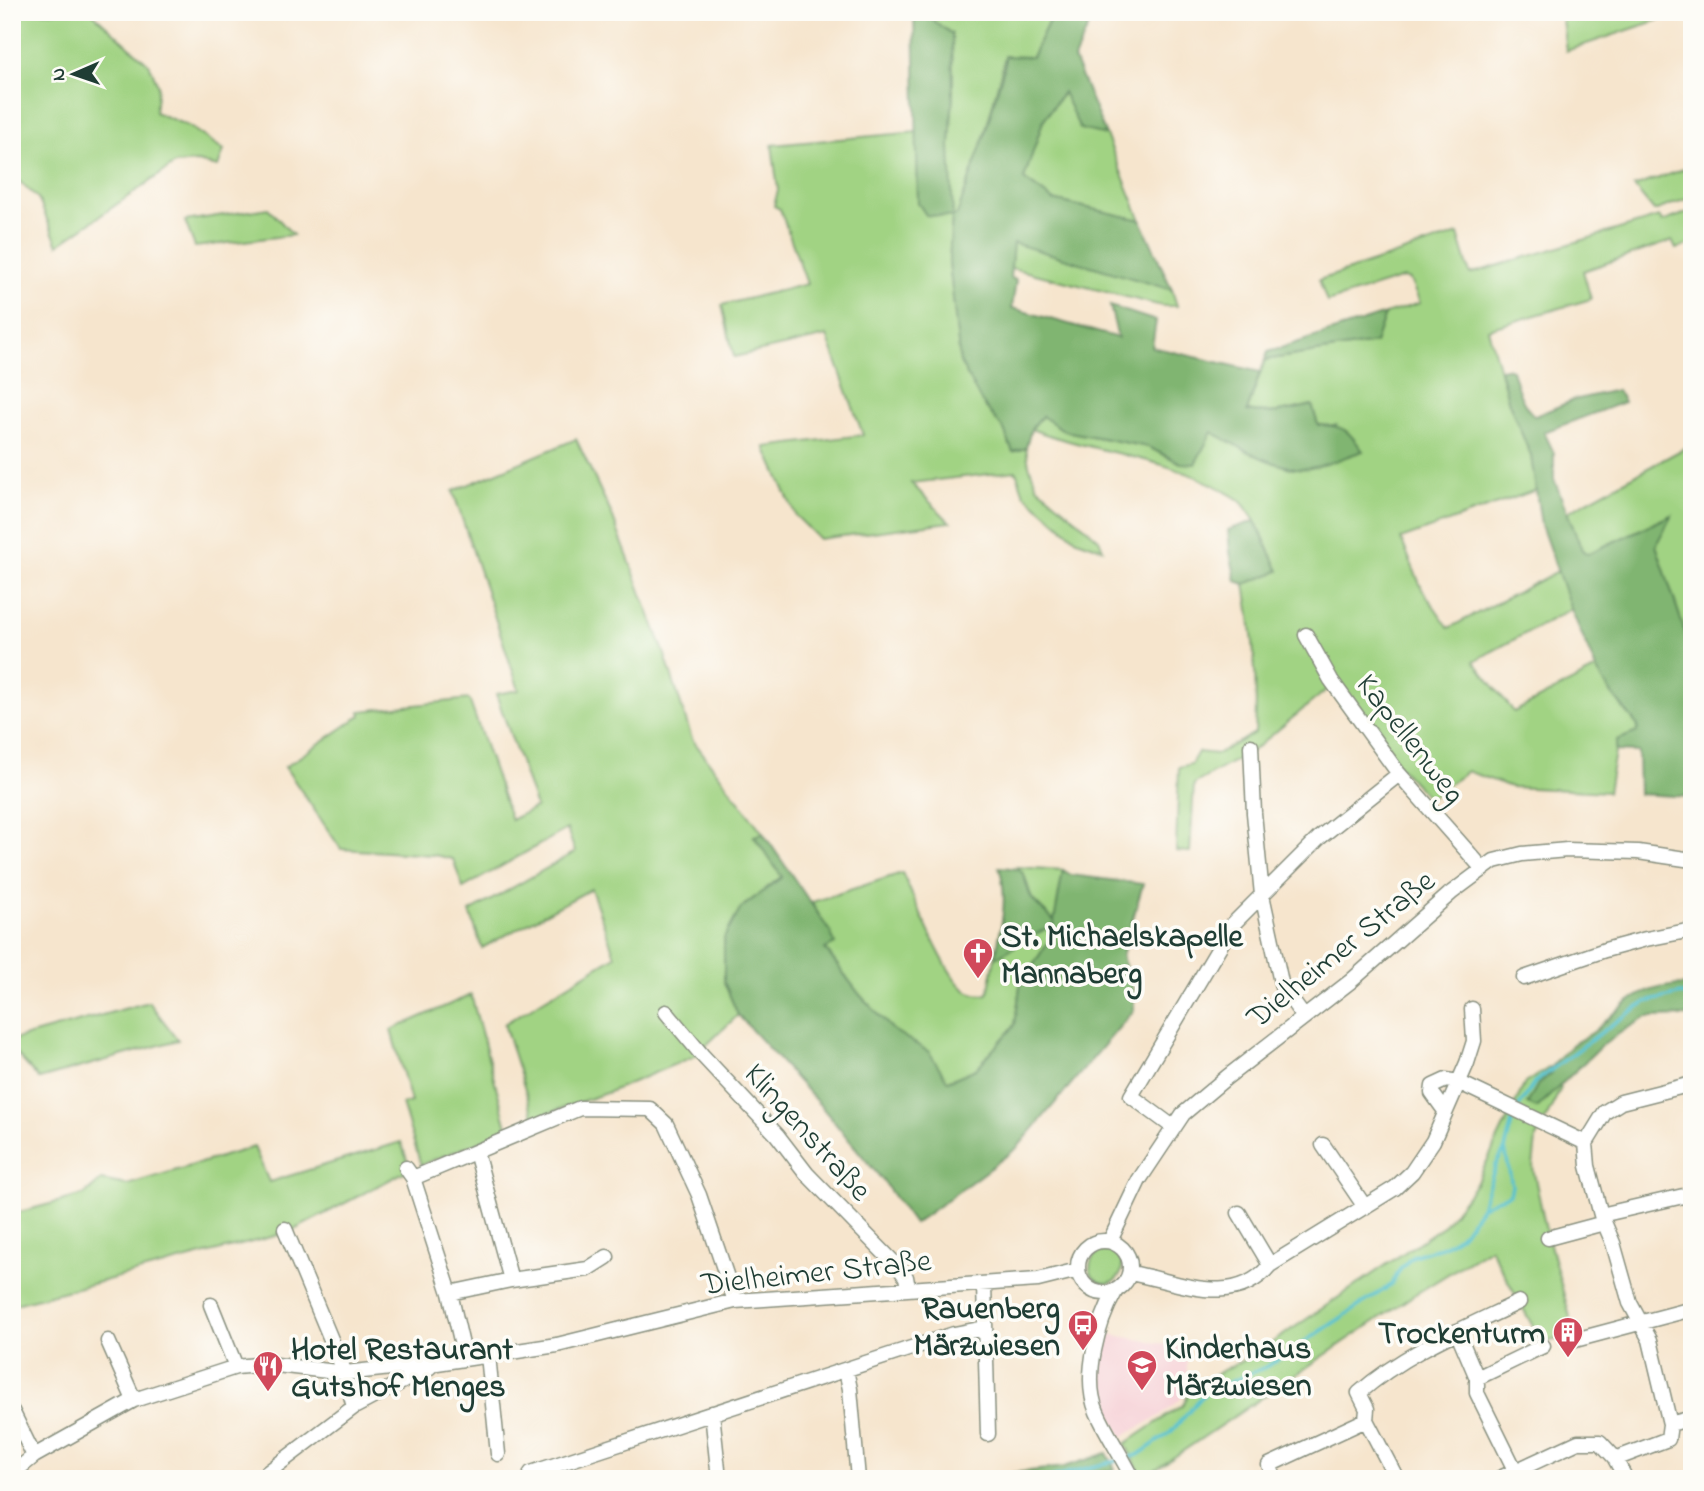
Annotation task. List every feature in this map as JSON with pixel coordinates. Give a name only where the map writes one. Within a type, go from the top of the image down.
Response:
[{"type":"street","name":"Kapellenweg","points":[[1306,635],[1331,680],[1399,774],[1483,869]]},
{"type":"street","points":[[1251,746],[1262,895],[1282,987],[1304,1017]]},
{"type":"street","points":[[1167,1122],[1131,1096],[1233,924],[1319,838],[1399,774]]},
{"type":"street","name":"Dielheimer Straße","points":[[1110,1241],[1167,1122],[1183,1114],[1227,1076],[1351,981],[1451,893],[1493,861],[1508,856],[1567,850],[1638,852],[1692,860]]},
{"type":"street","points":[[1524,978],[1626,944],[1692,930]]},
{"type":"street","points":[[1130,1273],[1195,1289],[1229,1290],[1250,1283],[1270,1265],[1395,1188],[1412,1171],[1433,1140],[1458,1082],[1474,1041],[1472,1009]]},
{"type":"street","name":"Klingenstraße","points":[[666,1012],[777,1135],[816,1184],[900,1269],[906,1277],[908,1288]]},
{"type":"street","points":[[1445,1111],[1432,1093],[1433,1086],[1446,1080],[1458,1082],[1586,1143]]},
{"type":"street","points":[[1615,1459],[1668,1439],[1670,1424],[1650,1340],[1630,1304],[1613,1243],[1603,1219],[1588,1166],[1586,1143],[1605,1112],[1621,1101],[1692,1084]]},
{"type":"street","points":[[465,1358],[450,1293],[410,1173],[476,1152],[580,1108],[650,1109],[666,1124],[699,1195],[735,1301]]},
{"type":"street","points":[[1324,1145],[1366,1207]]},
{"type":"street","points":[[476,1152],[511,1280]]},
{"type":"street","points":[[1548,1238],[1692,1194]]},
{"type":"street","points":[[1239,1213],[1270,1265]]},
{"type":"street","points":[[285,1229],[345,1373],[354,1407]]},
{"type":"street","points":[[1105,1311],[1095,1292],[1083,1284],[1078,1270],[1083,1251],[1100,1241],[1110,1241],[1122,1248],[1129,1259],[1130,1273],[1105,1311],[1091,1371],[1092,1396],[1097,1411],[1131,1474]]},
{"type":"street","points":[[450,1293],[511,1280],[588,1269],[607,1257]]},
{"type":"street","name":"Dielheimer Straße","points":[[437,1363],[557,1345],[735,1301],[1038,1280],[1078,1270]]},
{"type":"street","points":[[984,1284],[988,1434]]},
{"type":"street","points":[[1095,1292],[1115,1292]]},
{"type":"street","points":[[1396,1479],[1366,1420],[1367,1409],[1359,1393],[1375,1379],[1457,1331],[1519,1301]]},
{"type":"street","points":[[211,1305],[236,1367]]},
{"type":"street","points":[[1575,1340],[1692,1308]]},
{"type":"street","points":[[531,1473],[954,1334],[985,1328]]},
{"type":"street","points":[[1457,1331],[1477,1378],[1477,1393],[1515,1470]]},
{"type":"street","points":[[108,1341],[134,1400]]},
{"type":"street","points":[[1477,1378],[1543,1346]]},
{"type":"street","points":[[488,1355],[498,1454]]},
{"type":"street","points":[[12,1474],[34,1456],[134,1400],[236,1367],[268,1364],[345,1373],[437,1363]]},
{"type":"street","points":[[259,1479],[354,1407],[437,1363]]},
{"type":"street","points":[[846,1370],[858,1479]]},
{"type":"street","points":[[12,1411],[34,1456]]},
{"type":"street","points":[[712,1413],[719,1479]]},
{"type":"street","points":[[1670,1424],[1692,1418]]},
{"type":"street","points":[[1275,1479],[1269,1465],[1366,1420]]},
{"type":"street","points":[[1498,1479],[1578,1441],[1600,1442],[1615,1459],[1626,1479]]},
{"type":"shaded area","name":"Kinderhaus Märzwiesen","points":[[1109,1334],[1186,1348],[1188,1383],[1180,1400],[1163,1414],[1122,1437],[1095,1384]]},
{"type":"green space","points":[[12,12],[91,12],[149,64],[158,85],[155,112],[188,126],[224,150],[218,167],[197,162],[175,164],[58,245],[38,198],[12,175]]},
{"type":"green space","points":[[914,12],[921,12],[952,34],[950,145],[953,217],[957,215],[984,137],[1005,56],[1032,57],[1053,12],[1095,12],[1074,59],[1106,135],[1080,129],[1063,92],[1043,121],[1024,179],[1053,200],[1141,220],[1172,290],[1013,243],[1010,278],[1016,280],[1012,308],[1118,338],[1110,306],[1156,321],[1152,347],[1260,372],[1247,411],[1272,413],[1312,405],[1318,425],[1345,430],[1363,451],[1317,467],[1299,468],[1260,457],[1212,432],[1195,464],[1181,463],[1148,447],[1065,431],[1042,416],[1031,429],[1026,448],[1013,452],[1004,430],[981,401],[960,362],[949,262],[952,217],[926,215],[918,203]]},
{"type":"green space","points":[[921,12],[1053,12],[1032,57],[1005,57],[984,137],[957,215],[952,217],[949,262],[960,362],[981,401],[1004,430],[1013,452],[1026,448],[1037,486],[1099,539],[1103,549],[1077,540],[1024,494],[1016,471],[911,483],[950,522],[819,539],[796,516],[765,447],[863,435],[827,336],[734,357],[722,305],[807,284],[780,209],[774,206],[778,190],[772,145],[917,132],[918,203],[950,145],[952,34]]},
{"type":"green space","points":[[1561,12],[1682,12],[1566,51]]},
{"type":"green space","points":[[1064,92],[1080,129],[1106,135],[1141,220],[1053,200],[1024,179],[1043,121]]},
{"type":"green space","points":[[1692,166],[1692,197],[1654,211],[1634,187]]},
{"type":"green space","points":[[268,208],[293,235],[195,247],[185,221]]},
{"type":"green space","points":[[1692,211],[1692,243],[1676,249],[1672,241],[1583,271],[1591,299],[1488,329],[1509,403],[1531,456],[1536,490],[1401,539],[1422,589],[1449,628],[1558,571],[1571,609],[1474,661],[1514,712],[1596,669],[1638,726],[1638,732],[1617,740],[1608,792],[1511,787],[1467,771],[1429,799],[1393,760],[1336,682],[1255,749],[1194,784],[1190,852],[1176,851],[1179,767],[1191,764],[1198,752],[1217,754],[1255,733],[1254,658],[1245,584],[1279,571],[1249,511],[1238,499],[1221,489],[1175,469],[1031,429],[1042,416],[1065,431],[1148,447],[1181,463],[1212,432],[1290,468],[1336,425],[1318,425],[1312,405],[1280,412],[1247,411],[1265,360],[1375,343],[1385,314],[1420,303],[1410,280],[1403,278],[1327,302],[1319,280],[1458,234],[1470,274],[1659,217],[1662,222]]},
{"type":"green space","points":[[1012,242],[1172,290],[1177,306],[1162,306],[1011,268]]},
{"type":"green space","points":[[1385,314],[1375,343],[1265,360],[1268,352]]},
{"type":"green space","points":[[1500,369],[1512,370],[1523,401],[1535,416],[1574,400],[1617,390],[1624,402],[1544,432],[1554,453],[1554,479],[1582,550],[1587,554],[1672,515],[1656,545],[1687,638],[1692,638],[1692,797],[1639,794],[1638,752],[1615,751],[1617,740],[1637,732],[1638,726],[1596,669],[1571,609],[1541,525],[1531,456],[1509,403]]},
{"type":"green space","points":[[576,439],[611,513],[664,652],[692,739],[763,833],[754,837],[782,876],[741,908],[724,982],[738,1015],[695,1056],[609,1092],[534,1118],[504,1024],[615,956],[591,889],[482,948],[470,912],[575,852],[567,829],[463,888],[453,859],[434,855],[341,849],[285,767],[361,715],[360,711],[469,699],[511,820],[536,807],[496,694],[519,690],[453,491]]},
{"type":"green space","points":[[1692,444],[1692,638],[1687,638],[1656,545],[1671,515],[1588,554],[1582,550],[1567,512]]},
{"type":"green space","points":[[1255,521],[1279,571],[1245,584],[1236,581],[1228,530]]},
{"type":"green space","points":[[763,833],[831,933],[835,944],[825,949],[860,995],[893,1030],[929,1052],[948,1081],[976,1069],[1015,1025],[1020,986],[1049,940],[1054,924],[995,958],[1004,901],[999,867],[1016,869],[1023,873],[1031,897],[1054,921],[1063,870],[1071,875],[1143,884],[1122,956],[1134,993],[1134,1010],[1017,1148],[914,1224],[880,1177],[820,1105],[738,1015],[724,982],[724,938],[741,908],[782,877],[754,836]]},
{"type":"green space","points":[[1017,867],[1063,870],[1055,922],[1032,899],[1025,877]]},
{"type":"green space","points":[[902,873],[947,967],[963,988],[978,995],[988,994],[995,958],[1055,922],[1049,940],[1020,986],[1015,1025],[976,1069],[947,1081],[929,1052],[893,1030],[860,995],[825,948],[834,943],[812,902]]},
{"type":"green space","points":[[1692,985],[1692,1016],[1647,1017],[1602,1045],[1537,1108],[1527,1104],[1538,1084],[1552,1073],[1550,1068],[1573,1044],[1593,1032],[1629,1002],[1662,987]]},
{"type":"green space","points":[[471,995],[508,1130],[421,1165],[402,1104],[411,1102],[391,1030]]},
{"type":"green space","points":[[149,1002],[178,1040],[39,1079],[17,1054],[12,1055],[12,1040]]},
{"type":"green space","points":[[1549,1068],[1561,1088],[1536,1138],[1533,1168],[1546,1230],[1575,1335],[1542,1343],[1490,1248],[1414,1295],[1143,1478],[1125,1444],[1183,1405],[1193,1385],[1254,1355],[1443,1226],[1476,1184],[1525,1083]]},
{"type":"green space","points":[[401,1142],[410,1169],[290,1232],[12,1305],[12,1214],[84,1195],[101,1180],[127,1185],[254,1147],[269,1182]]},
{"type":"green space","points":[[1106,1251],[1117,1256],[1122,1267],[1117,1278],[1106,1283],[1095,1278],[1090,1267],[1095,1256]]},
{"type":"green space","points":[[1107,1453],[1115,1469],[1082,1479],[1004,1479],[1013,1473],[1064,1467]]},
{"type":"waterway","points":[[1518,1108],[1535,1082],[1646,1002],[1681,994],[1692,996]]},
{"type":"waterway","points":[[1127,1458],[1138,1455],[1170,1433],[1206,1392],[1268,1366],[1391,1285],[1401,1268],[1413,1256],[1444,1246],[1463,1233],[1481,1207],[1496,1165],[1505,1149],[1514,1114]]},
{"type":"waterway","points":[[1481,1207],[1510,1194],[1512,1186],[1505,1149]]},
{"type":"waterway","points":[[1044,1479],[1120,1460]]},
{"type":"place","name":"St. Michaelskapelle Mannaberg","points":[[978,980]]},
{"type":"place","name":"Rauenberg Märzwiesen","points":[[1083,1352]]},
{"type":"place","name":"Trockenturm","points":[[1568,1359]]},
{"type":"place","name":"Kinderhaus Märzwiesen","points":[[1142,1392]]},
{"type":"place","name":"Hotel Restaurant Gutshof Menges","points":[[268,1393]]}]
